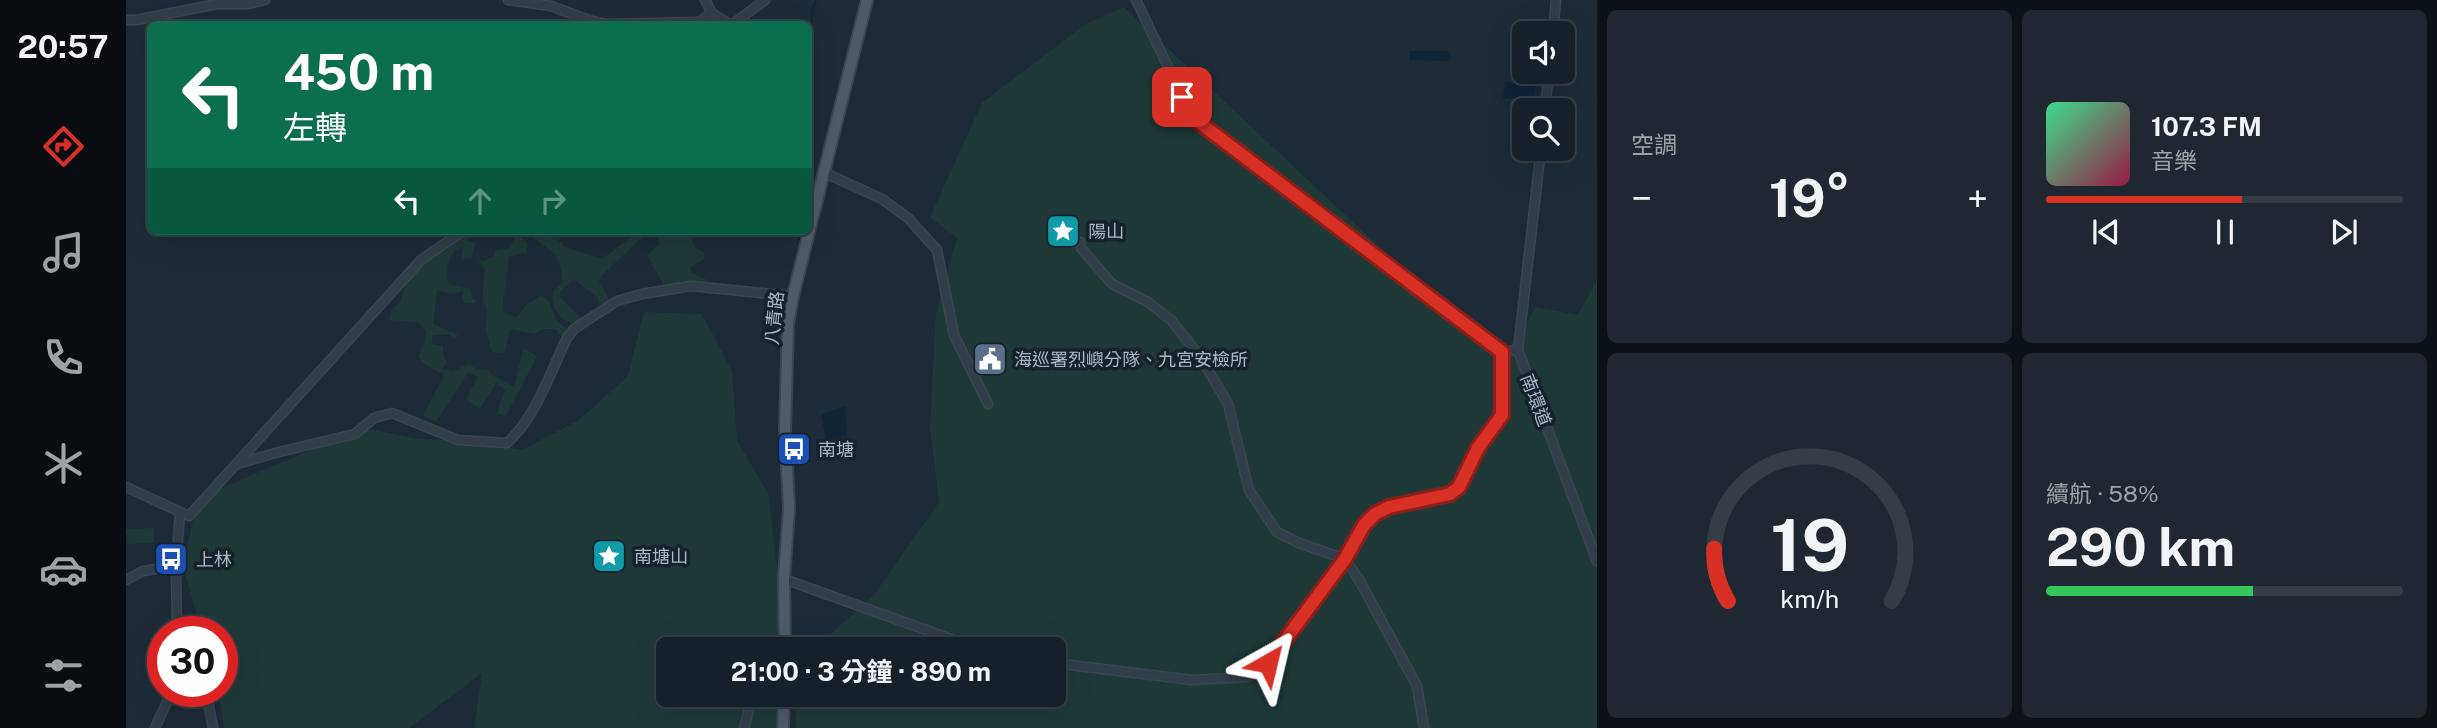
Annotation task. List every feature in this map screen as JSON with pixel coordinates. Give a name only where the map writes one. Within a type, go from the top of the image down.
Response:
[{"type":"main road","name":"八青路","points":[[812,217],[867,0]]},
{"type":"main road","name":"八青路","points":[[786,637],[784,579],[789,508],[785,429],[788,337],[793,296],[808,235]]},
{"type":"main road","points":[[783,707],[783,728]]},
{"type":"street","points":[[126,20],[217,4],[248,4],[265,0]]},
{"type":"street","points":[[508,0],[550,3],[594,21]]},
{"type":"street","points":[[705,0],[712,13],[726,21]]},
{"type":"street","points":[[735,21],[765,0]]},
{"type":"street","points":[[1136,0],[1192,117],[1502,352],[1518,350]]},
{"type":"street","points":[[1554,21],[1556,0]]},
{"type":"street","points":[[700,21],[712,13]]},
{"type":"street","name":"南環道","points":[[1540,161],[1518,350],[1597,561]]},
{"type":"street","points":[[823,172],[882,199],[908,218],[937,250],[954,335],[988,404]]},
{"type":"street","points":[[126,487],[189,516],[422,260],[457,235]]},
{"type":"street","points":[[1080,242],[1081,248],[1112,284],[1148,302],[1171,320],[1201,358],[1228,404],[1250,489],[1277,532],[1299,543],[1345,559],[1359,578],[1417,686],[1424,728]]},
{"type":"street","points":[[237,464],[355,435],[374,418],[392,413],[458,440],[507,443],[527,419],[567,338],[574,330],[617,301],[691,286],[793,296]]},
{"type":"street","points":[[1066,664],[1192,680],[1248,677],[1263,669],[1345,559],[1364,525],[1375,514],[1389,507],[1450,494],[1459,487],[1478,448],[1502,415],[1502,352]]},
{"type":"street","points":[[177,616],[176,566],[180,513]]},
{"type":"street","points":[[126,580],[142,571],[176,566]]},
{"type":"street","points":[[784,579],[946,637]]},
{"type":"street","points":[[155,728],[165,707]]},
{"type":"street","points":[[209,707],[213,728]]},
{"type":"street","points":[[744,728],[750,707]]},
{"type":"green space","points":[[1124,7],[1441,305],[1501,352],[1519,340],[1535,307],[1578,315],[1597,280],[1597,728],[796,728],[796,707],[1066,707],[1066,637],[827,637],[874,595],[939,502],[930,428],[936,313],[957,238],[930,217],[982,103],[1084,25]]},
{"type":"green space","points":[[464,235],[475,235],[468,239],[475,243],[471,259],[462,258],[463,247],[458,249],[451,257],[447,273],[449,284],[470,289],[475,303],[465,303],[463,291],[453,294],[437,291],[433,324],[458,335],[455,338],[449,334],[432,336],[432,344],[443,346],[447,363],[442,369],[452,371],[470,364],[477,370],[488,369],[490,374],[514,387],[523,351],[525,349],[537,356],[506,416],[498,414],[506,390],[496,383],[480,409],[466,399],[478,377],[470,372],[436,422],[423,416],[444,375],[424,364],[418,357],[426,331],[418,322],[389,320],[391,310],[401,299],[405,286],[428,261]]},
{"type":"green space","points":[[508,235],[518,235],[528,244],[526,252],[509,257],[504,312],[515,317],[527,304],[541,296],[549,301],[556,320],[568,330],[562,338],[556,329],[542,329],[535,334],[510,329],[505,353],[492,352],[486,329],[487,312],[482,301],[485,270],[478,260],[484,261],[494,256],[496,250],[510,248],[516,237]]},
{"type":"green space","points":[[530,235],[563,235],[558,241],[563,243],[562,246],[602,259],[634,235],[645,235],[601,276],[599,282],[610,301],[600,305],[598,298],[574,279],[560,292],[560,298],[582,319],[574,324],[560,316],[553,302],[553,291],[562,280],[561,268],[555,254]]},
{"type":"green space","points":[[655,235],[691,235],[694,247],[704,252],[704,259],[691,267],[691,272],[709,281],[705,285],[685,282],[664,285],[647,255],[660,244]]},
{"type":"green space","points":[[644,312],[702,314],[732,371],[737,440],[768,494],[780,594],[782,637],[656,637],[656,707],[782,707],[779,728],[474,728],[482,673],[409,728],[224,728],[221,707],[238,707],[238,616],[197,616],[183,566],[198,498],[363,428],[418,439],[458,440],[522,450],[579,420],[628,376]]},
{"type":"green space","points":[[154,528],[154,543],[127,544],[126,529]]},
{"type":"water","points":[[1410,51],[1449,51],[1452,58],[1448,61],[1409,60]]},
{"type":"water","points":[[1505,82],[1536,85],[1534,98],[1503,98]]},
{"type":"water","points":[[845,406],[847,435],[826,440],[821,414]]},
{"type":"waterway","points":[[812,21],[816,0]]},
{"type":"waterway","points":[[799,235],[799,250]]},
{"type":"place","name":"陽山","points":[[1063,231]]},
{"type":"place","name":"海巡署烈嶼分隊、九宮安檢所","points":[[990,359]]},
{"type":"place","name":"南塘","points":[[794,449]]},
{"type":"place","name":"南塘山","points":[[609,556]]},
{"type":"place","name":"上林","points":[[171,559]]},
{"type":"route","points":[[1182,97],[1192,117],[1502,352],[1502,415],[1478,448],[1459,487],[1450,494],[1389,507],[1375,514],[1364,525],[1345,559],[1268,663]]}]
